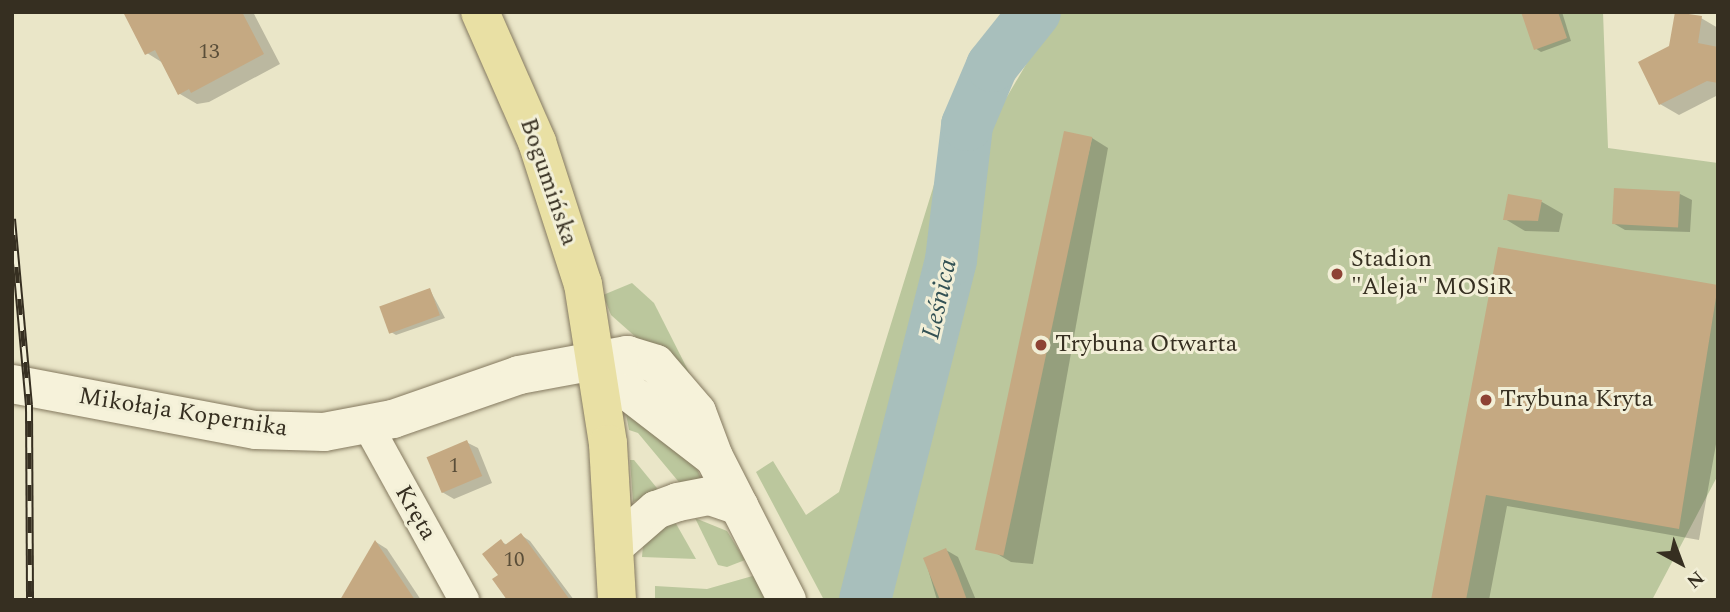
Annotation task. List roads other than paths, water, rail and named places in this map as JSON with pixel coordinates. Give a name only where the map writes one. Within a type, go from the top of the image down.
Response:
[{"type":"main road","name":"Bogumińska","points":[[480,12],[550,179],[583,285],[596,358],[617,544],[617,600]]},
{"type":"street","name":"Mikołaja Kopernika","points":[[12,384],[256,430],[324,432],[368,426],[519,375],[596,358]]},
{"type":"street","points":[[596,358],[621,386],[714,457],[787,600]]},
{"type":"street","name":"Kręta","points":[[368,426],[464,600]]},
{"type":"street","points":[[617,544],[656,510],[678,502],[710,496],[739,506]]},
{"type":"waterway","name":"Leśnica","points":[[865,600],[951,260],[967,125],[992,66],[1035,12]]},
{"type":"railway","points":[[12,219],[29,405],[30,600]]},
{"type":"place","name":"Stadion \"Aleja\" MOSiR","points":[[1337,274]]},
{"type":"place","name":"Trybuna Otwarta","points":[[1041,345]]},
{"type":"place","name":"Trybuna Kryta","points":[[1486,400]]}]
